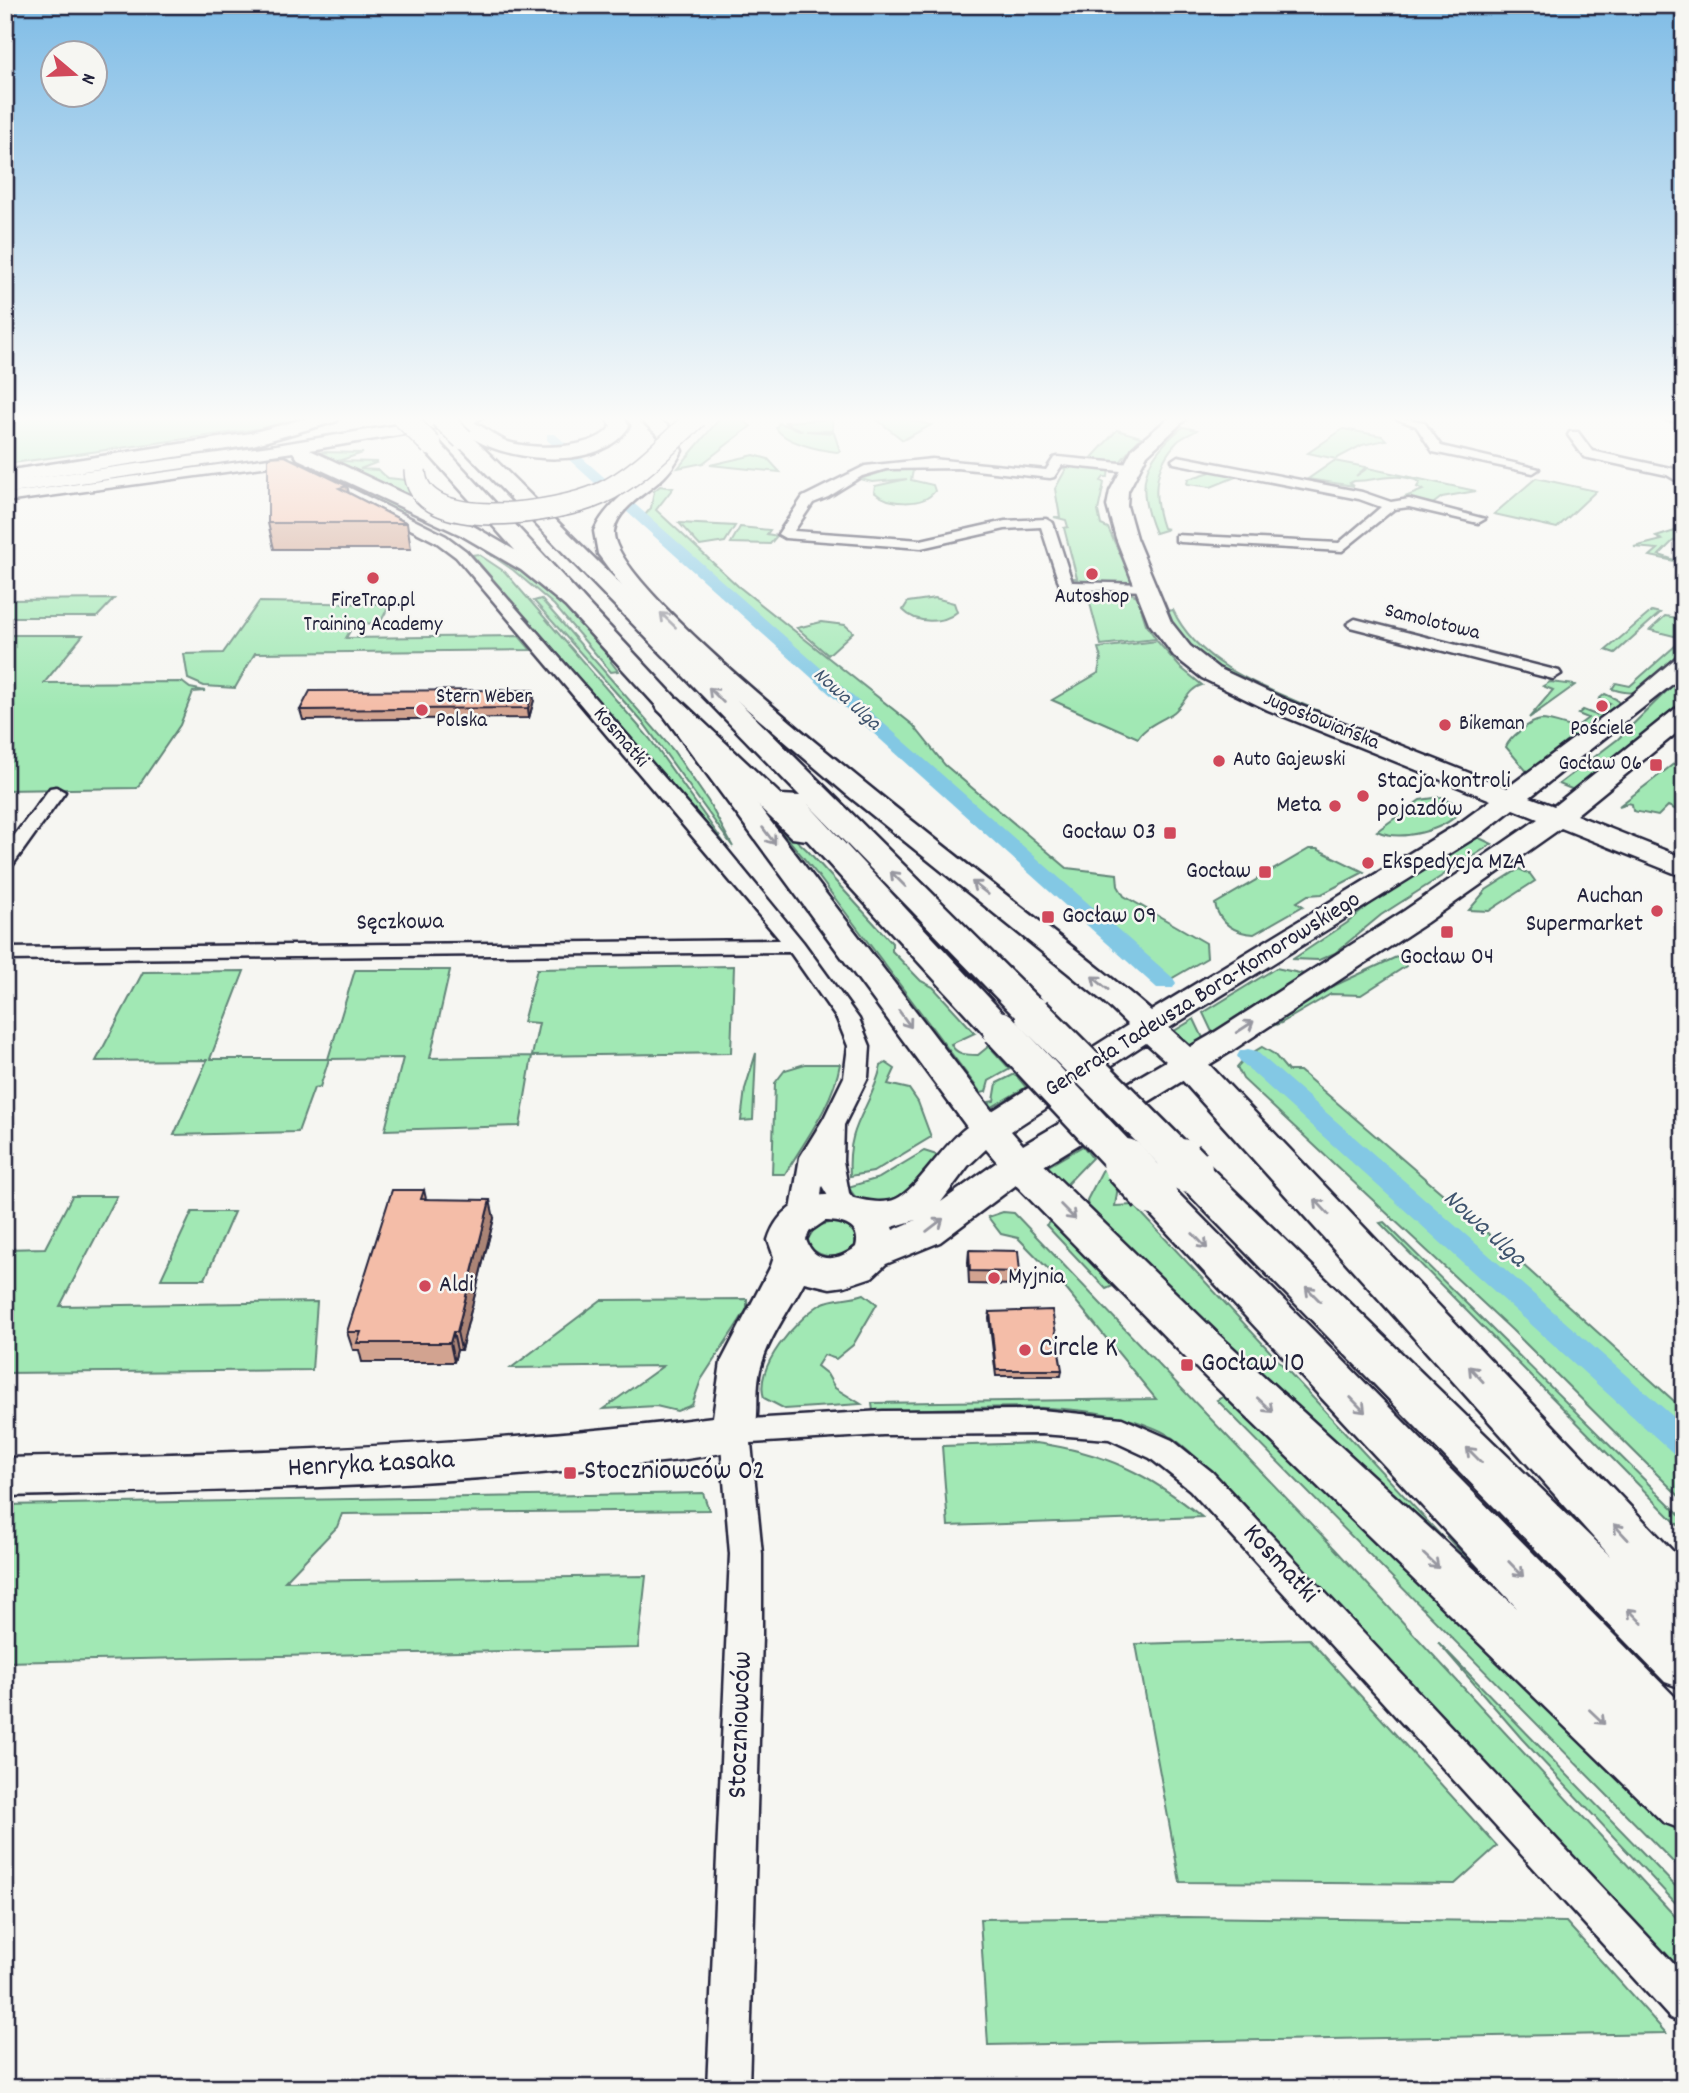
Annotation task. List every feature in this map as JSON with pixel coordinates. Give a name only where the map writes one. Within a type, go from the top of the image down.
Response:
[{"type":"main road","points":[[509,515],[573,601]]},
{"type":"main road","points":[[524,515],[785,796],[861,883]]},
{"type":"main road","points":[[531,515],[851,831],[1016,1021],[1171,1181],[1684,1746]]},
{"type":"main road","points":[[550,515],[634,587]]},
{"type":"main road","points":[[734,686],[808,769],[851,831]]},
{"type":"main road","points":[[668,704],[768,802],[1016,1021],[1121,1102],[1171,1181],[1684,1664]]},
{"type":"main road","points":[[1186,1062],[1684,1600]]},
{"type":"main road","points":[[1004,1146],[1203,1347],[1684,1801]]},
{"type":"street","name":"Kosmatki","points":[[391,515],[454,547],[796,946],[848,1020],[859,1046],[856,1077],[836,1119],[812,1157],[807,1206],[803,1216]]},
{"type":"street","points":[[437,515],[528,566],[573,601],[668,704],[848,941],[966,1103],[1004,1146]]},
{"type":"street","points":[[615,515],[604,531],[605,548],[634,587],[734,686],[855,789],[1034,929],[1152,1027],[1186,1062]]},
{"type":"street","points":[[798,515],[785,534],[921,544],[1006,525],[1046,523],[1066,586],[1147,588]]},
{"type":"street","name":"Jugosłowiańska","points":[[1120,515],[1160,623],[1169,637],[1219,684],[1253,706],[1308,733],[1550,822]]},
{"type":"street","points":[[1181,538],[1342,547],[1380,515]]},
{"type":"street","points":[[1443,515],[1476,526]]},
{"type":"street","name":"Samolotowa","points":[[1354,624],[1553,674]]},
{"type":"street","name":"Generała Tadeusza Bora-Komorowskiego","points":[[874,1253],[927,1232],[1004,1146],[1152,1027],[1259,956],[1471,828],[1640,701],[1684,663]]},
{"type":"street","name":"Generała Tadeusza Bora-Komorowskiego","points":[[855,1212],[888,1215],[919,1202],[932,1191],[954,1158],[1004,1146],[1121,1102],[1221,1043],[1415,917],[1550,822],[1684,714]]},
{"type":"street","points":[[5,862],[13,841],[56,792]]},
{"type":"street","points":[[1550,822],[1684,868]]},
{"type":"street","points":[[1550,822],[1684,884]]},
{"type":"street","name":"Sęczkowa","points":[[5,954],[796,946]]},
{"type":"street","name":"Kosmatki","points":[[836,1119],[830,1158],[831,1173],[841,1202],[855,1212]]},
{"type":"street","points":[[825,1208],[855,1212],[874,1227],[877,1235],[874,1253],[855,1269],[810,1266],[788,1249],[789,1231],[803,1216],[825,1208]]},
{"type":"street","name":"Stoczniowców","points":[[728,2088],[746,1554],[734,1432],[733,1386],[740,1363],[775,1322],[810,1266]]},
{"type":"street","name":"Kosmatki","points":[[734,1432],[883,1423],[1041,1422],[1112,1427],[1161,1449],[1201,1481],[1684,2004]]},
{"type":"street","name":"Henryka Łasaka","points":[[5,1477],[352,1469],[449,1463],[656,1443],[734,1432]]},
{"type":"green space","points":[[645,515],[661,515],[738,586],[913,725],[945,765],[1067,868],[1117,874],[1118,886],[1124,896],[1206,943],[1207,958],[1169,980]]},
{"type":"green space","points":[[1060,515],[1099,515],[1101,525],[1108,528],[1133,582],[1099,584],[1095,572],[1087,572],[1090,583],[1068,578],[1077,578],[1064,528],[1068,527],[1066,520],[1054,517],[1060,517]]},
{"type":"green space","points":[[1159,515],[1163,528],[1168,529],[1155,533],[1149,516]]},
{"type":"green space","points":[[1497,515],[1571,515],[1557,528]]},
{"type":"green space","points":[[679,523],[735,526],[725,542],[700,546]]},
{"type":"green space","points":[[740,527],[770,530],[767,534],[777,536],[770,544],[731,543]]},
{"type":"green space","points":[[451,528],[471,541],[481,541],[545,586],[613,658],[611,662],[618,671],[611,672],[554,605],[513,570]]},
{"type":"green space","points":[[1684,528],[1680,540],[1673,541],[1659,555],[1684,563],[1650,556],[1658,549],[1634,547],[1662,540],[1656,537]]},
{"type":"green space","points":[[478,554],[505,572],[650,739],[734,857],[472,555]]},
{"type":"green space","points":[[1090,591],[1125,591],[1137,596],[1146,624],[1156,639],[1101,645],[1088,596],[1082,595]]},
{"type":"green space","points":[[935,598],[954,603],[957,612],[944,619],[930,621],[915,618],[903,610],[908,602]]},
{"type":"green space","points":[[114,599],[97,617],[5,617],[5,600]]},
{"type":"green space","points":[[541,599],[673,750],[708,801],[733,847],[645,725],[534,601]]},
{"type":"green space","points":[[259,602],[390,604],[380,623],[354,624],[346,638],[519,636],[531,650],[255,653],[235,688],[204,686],[188,679],[184,654],[223,653]]},
{"type":"green space","points":[[1173,610],[1184,629],[1199,646],[1217,660],[1257,684],[1319,711],[1269,696],[1217,667],[1179,634],[1164,612]]},
{"type":"green space","points":[[1652,611],[1660,613],[1615,653],[1606,650]]},
{"type":"green space","points":[[1665,616],[1684,619],[1684,634],[1674,636],[1650,630]]},
{"type":"green space","points":[[821,622],[845,625],[853,632],[828,655],[797,628]]},
{"type":"green space","points":[[5,635],[83,635],[44,683],[182,682],[190,688],[205,691],[193,692],[180,725],[137,788],[5,790]]},
{"type":"green space","points":[[1684,638],[1672,660],[1640,689],[1629,693],[1612,689],[1616,683],[1630,686]]},
{"type":"green space","points":[[1157,641],[1180,667],[1202,685],[1194,689],[1174,712],[1150,726],[1138,738],[1052,700],[1098,673],[1101,658],[1098,648]]},
{"type":"green space","points":[[1684,674],[1684,700],[1574,790],[1559,784],[1618,739]]},
{"type":"green space","points":[[1550,682],[1575,685],[1529,718],[1553,690],[1543,686]]},
{"type":"green space","points":[[1605,694],[1616,699],[1620,705],[1529,774],[1506,747],[1520,730],[1536,721],[1549,721],[1575,728],[1588,718],[1578,714],[1583,710],[1596,715],[1610,704],[1599,699]]},
{"type":"green space","points":[[1684,756],[1684,804],[1677,810],[1668,806],[1658,816],[1633,811],[1632,804],[1619,806]]},
{"type":"green space","points":[[1441,797],[1454,803],[1460,812],[1443,825],[1409,835],[1377,831],[1420,800]]},
{"type":"green space","points":[[765,811],[807,850],[892,943],[892,951],[921,981],[933,987],[975,1033],[951,1044],[953,1048],[962,1054],[978,1055],[989,1046],[1010,1069],[989,1081],[986,1092],[981,1093],[816,873]]},
{"type":"green space","points":[[1475,836],[1492,844],[1381,915],[1335,953],[1319,960],[1293,959],[1347,923],[1380,896]]},
{"type":"green space","points":[[1309,849],[1317,849],[1364,872],[1322,894],[1308,895],[1297,902],[1303,906],[1254,934],[1241,932],[1224,922],[1215,904]]},
{"type":"green space","points":[[1519,869],[1530,874],[1535,881],[1489,911],[1469,910],[1486,890]]},
{"type":"green space","points":[[1403,954],[1406,966],[1361,995],[1331,994],[1281,1023],[1260,1030],[1314,995]]},
{"type":"green space","points":[[734,966],[731,1053],[532,1056],[539,1023],[523,1022],[537,969]]},
{"type":"green space","points":[[1276,968],[1304,974],[1212,1032],[1203,1013]]},
{"type":"green space","points":[[355,970],[450,970],[430,1058],[532,1056],[520,1126],[385,1130],[403,1058],[329,1059],[320,1087],[314,1088],[298,1132],[174,1135],[207,1060],[96,1061],[143,972],[244,971],[210,1059],[328,1059]]},
{"type":"green space","points":[[1194,1019],[1203,1038],[1188,1049],[1171,1033]]},
{"type":"green space","points":[[1262,1047],[1274,1054],[1288,1071],[1300,1071],[1335,1101],[1472,1219],[1684,1410],[1684,1435],[1252,1053]]},
{"type":"green space","points":[[756,1053],[753,1120],[741,1121],[745,1089]]},
{"type":"green space","points":[[1244,1059],[1684,1453],[1684,1501],[1512,1330],[1243,1079],[1237,1067]]},
{"type":"green space","points":[[886,1063],[895,1069],[888,1084],[909,1089],[918,1102],[931,1137],[873,1172],[850,1176],[855,1130],[881,1066]]},
{"type":"green space","points":[[805,1064],[840,1064],[825,1107],[810,1134],[785,1174],[772,1174],[775,1083],[785,1070]]},
{"type":"green space","points":[[1015,1074],[1026,1087],[992,1107],[989,1102],[994,1101],[997,1083]]},
{"type":"green space","points":[[1083,1146],[1092,1158],[1063,1188],[1045,1168]]},
{"type":"green space","points":[[924,1151],[943,1157],[899,1205],[859,1202],[848,1187],[879,1178]]},
{"type":"green space","points":[[1103,1169],[1118,1186],[1115,1206],[1134,1205],[1495,1594],[1497,1592],[1446,1536],[1568,1664],[1088,1210],[1087,1200]]},
{"type":"green space","points":[[72,1196],[117,1196],[60,1306],[317,1302],[312,1370],[5,1373],[5,1249],[45,1248]]},
{"type":"green space","points":[[192,1212],[234,1212],[205,1279],[161,1279]]},
{"type":"green space","points":[[1003,1212],[1014,1213],[1335,1549],[1684,1926],[1684,1983],[1201,1462],[1173,1438],[1125,1418],[1055,1408],[873,1411],[872,1403],[1156,1399],[1057,1278],[1018,1238],[1001,1234],[988,1217]]},
{"type":"green space","points":[[1058,1215],[1115,1285],[1106,1289],[1046,1225]]},
{"type":"green space","points":[[1384,1222],[1684,1519],[1684,1531],[1380,1223]]},
{"type":"green space","points":[[843,1223],[855,1233],[855,1246],[838,1256],[826,1256],[814,1251],[809,1246],[808,1239],[816,1226]]},
{"type":"green space","points":[[864,1294],[877,1304],[853,1345],[836,1359],[824,1355],[817,1366],[827,1374],[835,1388],[861,1404],[785,1409],[764,1398],[765,1372],[789,1332],[821,1304]]},
{"type":"green space","points":[[747,1299],[747,1309],[701,1380],[692,1405],[677,1411],[656,1406],[603,1409],[663,1366],[511,1368],[601,1300]]},
{"type":"green space","points":[[1225,1396],[1270,1427],[1684,1836],[1684,1873],[1217,1400]]},
{"type":"green space","points":[[1036,1443],[1083,1452],[1125,1467],[1163,1489],[1202,1517],[948,1526],[942,1446]]},
{"type":"green space","points":[[703,1493],[709,1510],[342,1514],[337,1527],[285,1581],[646,1576],[638,1648],[5,1662],[5,1505]]},
{"type":"green space","points":[[1309,1639],[1497,1846],[1455,1884],[1180,1882],[1136,1644]]},
{"type":"green space","points":[[1438,1642],[1684,1895],[1684,1912],[1522,1739]]},
{"type":"green space","points":[[1186,1917],[1566,1922],[1666,2033],[988,2045],[980,1919]]},
{"type":"building","points":[[268,515],[391,515],[407,523],[268,523]]},
{"type":"building","points":[[533,690],[528,708],[300,710],[310,691]]},
{"type":"building","name":"Aldi","points":[[392,1190],[424,1190],[421,1199],[490,1200],[457,1332],[453,1332],[450,1343],[357,1343],[361,1332],[347,1332]]},
{"type":"building","points":[[969,1250],[1018,1251],[1020,1272],[970,1271]]},
{"type":"building","name":"Circle K","points":[[1052,1310],[1062,1370],[996,1370],[990,1312]]},
{"type":"waterway","name":"Nowa Ulga","points":[[638,515],[1165,983]]},
{"type":"waterway","name":"Nowa Ulga","points":[[1248,1056],[1684,1444]]},
{"type":"place","name":"Autoshop","points":[[1092,574]]},
{"type":"place","name":"FireTrap.pl Training Academy","points":[[373,578]]},
{"type":"place","name":"Pościele","points":[[1602,706]]},
{"type":"place","name":"Stern Weber Polska","points":[[422,710]]},
{"type":"place","name":"Bikeman","points":[[1445,725]]},
{"type":"place","name":"Auto Gajewski","points":[[1219,761]]},
{"type":"place","name":"Gocław 06","points":[[1656,765]]},
{"type":"place","name":"Stacja kontroli pojazdów","points":[[1363,796]]},
{"type":"place","name":"Meta","points":[[1335,806]]},
{"type":"place","name":"Gocław 03","points":[[1170,833]]},
{"type":"place","name":"Ekspedycja MZA","points":[[1368,863]]},
{"type":"place","name":"Gocław","points":[[1265,872]]},
{"type":"place","name":"Auchan Supermarket","points":[[1657,911]]},
{"type":"place","name":"Gocław 09","points":[[1048,917]]},
{"type":"place","name":"Gocław 04","points":[[1447,932]]},
{"type":"place","name":"Myjnia","points":[[994,1278]]},
{"type":"place","name":"Aldi","points":[[425,1286]]},
{"type":"place","name":"Circle K","points":[[1025,1350]]},
{"type":"place","name":"Gocław 10","points":[[1187,1365]]},
{"type":"place","name":"Stoczniowców 02","points":[[570,1473]]}]
